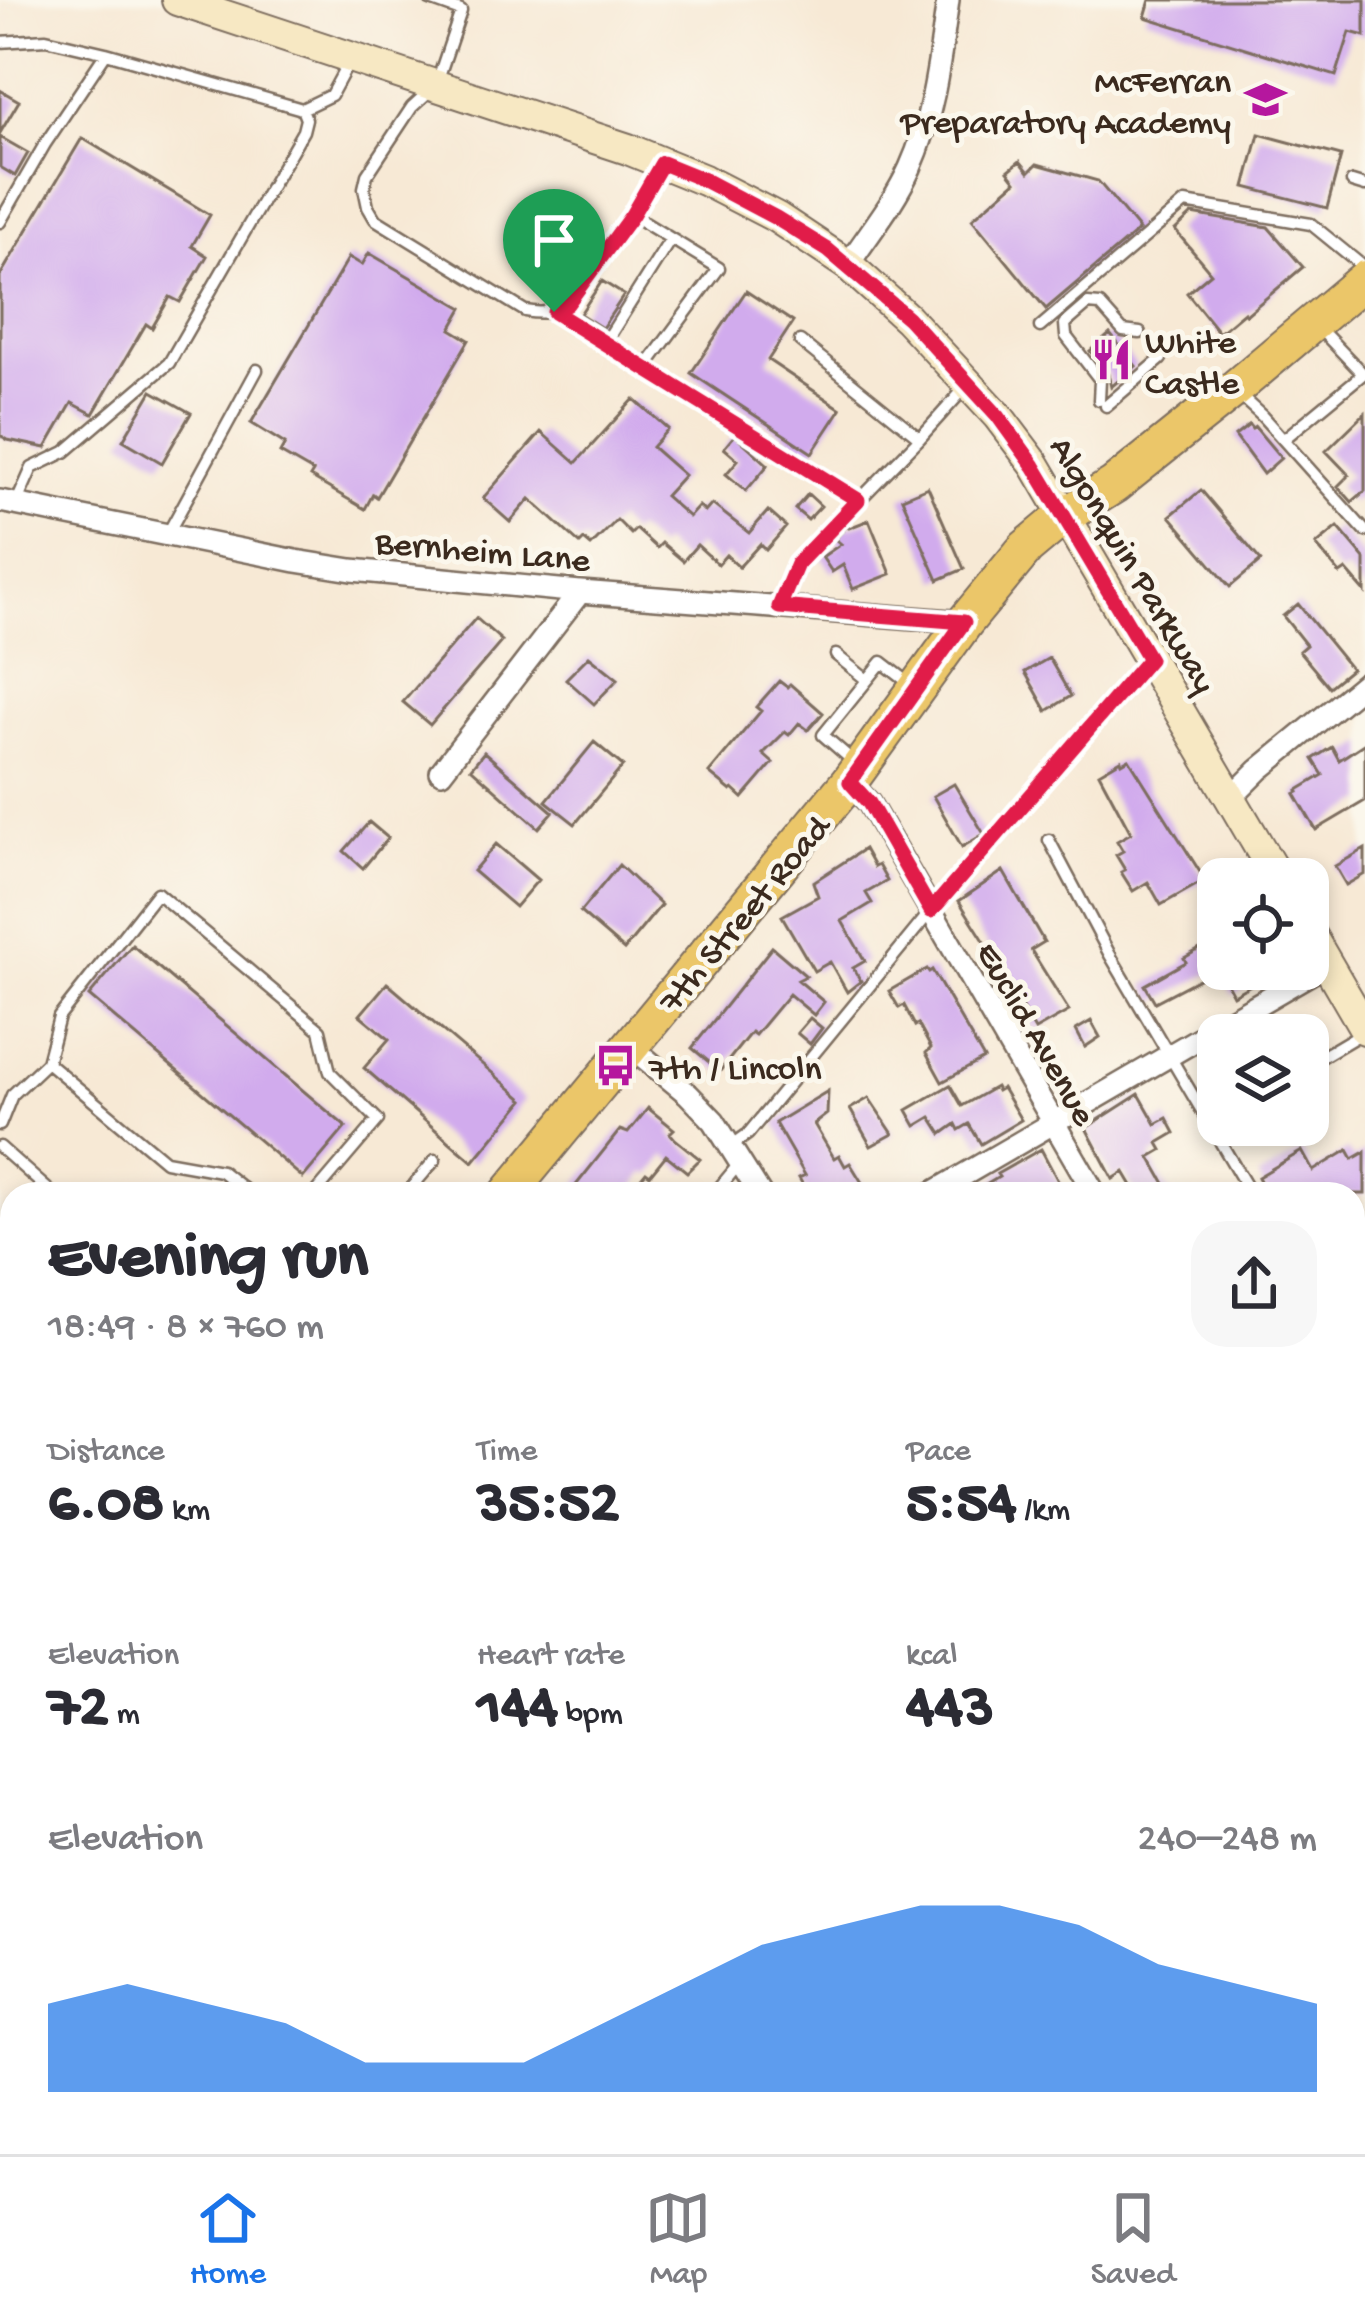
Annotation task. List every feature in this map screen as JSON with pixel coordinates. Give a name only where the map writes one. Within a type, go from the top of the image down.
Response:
[{"type":"main road","name":"Algonquin Parkway","points":[[177,0],[628,148],[776,218],[848,265],[908,318],[1034,466],[1266,858]]},
{"type":"main road","name":"7th Street Road","points":[[518,1182],[855,775],[964,622],[1026,548],[1233,390],[1365,279]]},
{"type":"main road","points":[[1329,967],[1365,1030]]},
{"type":"street","points":[[848,265],[901,186],[924,134],[948,0]]},
{"type":"street","name":"Bernheim Lane","points":[[8,503],[352,570],[964,622]]},
{"type":"street","points":[[441,772],[580,592]]},
{"type":"street","points":[[1231,798],[1365,683]]},
{"type":"street","name":"Euclid Avenue","points":[[855,775],[1088,1182]]},
{"type":"street","points":[[952,1182],[1282,990]]},
{"type":"street","points":[[630,1046],[688,1094],[753,1182]]},
{"type":"lane","points":[[430,0],[463,5],[436,85],[412,107],[367,175],[364,188],[375,219],[525,310],[554,312],[567,304],[632,215],[662,163]]},
{"type":"lane","points":[[0,42],[46,39],[302,109],[331,95],[352,57]]},
{"type":"lane","points":[[0,222],[106,53]]},
{"type":"lane","points":[[8,503],[32,468],[65,452],[169,363],[303,131],[302,109]]},
{"type":"lane","points":[[1040,327],[1185,203],[1311,224],[1365,268]]},
{"type":"lane","points":[[632,215],[719,268],[645,368]]},
{"type":"lane","points":[[604,343],[670,240]]},
{"type":"lane","points":[[1140,333],[1124,331],[1100,305],[1088,304],[1065,324],[1066,336],[1100,380],[1102,403],[1161,359]]},
{"type":"lane","points":[[554,312],[858,500]]},
{"type":"lane","points":[[1284,440],[1363,374],[1313,322]]},
{"type":"lane","points":[[800,340],[920,439]]},
{"type":"lane","points":[[167,535],[257,370]]},
{"type":"lane","points":[[779,607],[797,564],[968,385]]},
{"type":"lane","points":[[1233,390],[1365,531]]},
{"type":"lane","points":[[836,655],[867,680]]},
{"type":"lane","points":[[721,1182],[748,1134],[931,911],[1149,659]]},
{"type":"lane","points":[[855,775],[823,735],[882,662],[916,689]]},
{"type":"lane","points":[[1049,840],[1110,955],[1197,1095]]},
{"type":"lane","points":[[0,1125],[12,1095],[46,1062],[59,1017],[157,893],[320,1030],[330,1072],[378,1120],[326,1182]]},
{"type":"lane","points":[[1329,1052],[1365,1030]]},
{"type":"lane","points":[[46,1062],[165,1161],[221,1171],[235,1182]]},
{"type":"lane","points":[[1227,1146],[1245,1182]]},
{"type":"lane","points":[[0,1147],[39,1182]]},
{"type":"lane","points":[[416,1182],[435,1160]]},
{"type":"building","name":"McFerran Preparatory Academy","points":[[1150,0],[1365,0],[1365,36],[1350,32],[1336,76],[1145,17]]},
{"type":"building","points":[[0,90],[19,101],[0,133]]},
{"type":"building","points":[[1259,134],[1341,156],[1327,208],[1245,187]]},
{"type":"building","points":[[0,137],[28,153],[15,176],[0,167]]},
{"type":"building","points":[[82,138],[210,215],[192,246],[207,256],[180,302],[170,297],[152,328],[146,324],[93,414],[72,403],[46,448],[0,435],[0,276]]},
{"type":"building","points":[[1020,161],[1029,172],[1037,164],[1098,181],[1139,230],[1046,309],[972,219],[1016,181],[1008,171]]},
{"type":"building","points":[[1192,214],[1268,227],[1303,267],[1219,333],[1187,293],[1211,273],[1175,230]]},
{"type":"building","points":[[369,253],[463,308],[451,329],[469,340],[377,497],[373,494],[365,509],[310,477],[313,472],[280,453],[285,444],[251,423],[349,257],[362,265]]},
{"type":"building","points":[[602,281],[624,295],[602,328],[580,314]]},
{"type":"building","points":[[746,291],[793,322],[768,360],[841,409],[812,453],[691,373]]},
{"type":"building","name":"White Castle","points":[[1110,334],[1136,366],[1111,387],[1108,374],[1090,351]]},
{"type":"building","points":[[152,391],[191,413],[162,463],[123,440]]},
{"type":"building","points":[[634,399],[668,429],[652,447],[684,475],[665,496],[689,517],[699,506],[705,512],[712,504],[749,533],[768,511],[786,527],[766,550],[760,544],[739,567],[726,555],[718,564],[697,545],[683,561],[662,543],[657,548],[636,529],[631,534],[617,520],[591,546],[584,540],[580,544],[530,499],[510,522],[483,498],[541,432],[576,463]]},
{"type":"building","points":[[1365,413],[1365,491],[1352,502],[1338,486],[1349,475],[1326,451]]},
{"type":"building","points":[[1249,425],[1281,458],[1263,474],[1235,436]]},
{"type":"building","points":[[735,435],[768,465],[746,491],[726,474],[738,460],[724,448]]},
{"type":"building","points":[[928,487],[964,569],[938,580],[902,498]]},
{"type":"building","points":[[1201,490],[1261,561],[1230,587],[1170,516]]},
{"type":"building","points":[[808,494],[821,506],[808,520],[795,509]]},
{"type":"building","points":[[869,520],[891,574],[853,589],[843,565],[832,572],[822,557],[841,544],[835,539],[847,526]]},
{"type":"building","points":[[1338,527],[1365,559],[1365,592],[1346,570],[1340,574],[1316,545]]},
{"type":"building","points":[[1298,604],[1351,669],[1329,687],[1299,651],[1306,645],[1283,616]]},
{"type":"building","points":[[476,618],[502,641],[430,725],[403,702]]},
{"type":"building","points":[[589,656],[618,679],[594,704],[566,679]]},
{"type":"building","points":[[1049,658],[1071,696],[1047,711],[1025,672]]},
{"type":"building","points":[[779,681],[787,687],[790,684],[823,713],[808,730],[799,723],[789,735],[785,732],[763,754],[773,763],[743,798],[709,773],[761,711],[756,707]]},
{"type":"building","points":[[594,742],[623,766],[575,824],[546,801]]},
{"type":"building","points":[[1365,743],[1365,801],[1316,830],[1295,794],[1323,775],[1313,759],[1332,747],[1339,760]]},
{"type":"building","points":[[484,752],[553,812],[539,828],[471,768]]},
{"type":"building","points":[[1129,759],[1197,867],[1197,885],[1161,905],[1148,882],[1133,891],[1116,855],[1123,851],[1117,841],[1131,833],[1099,773]]},
{"type":"building","points":[[954,784],[984,834],[962,847],[933,796]]},
{"type":"building","points":[[369,822],[388,838],[363,868],[344,851]]},
{"type":"building","points":[[496,844],[538,880],[515,907],[473,871]]},
{"type":"building","points":[[864,849],[887,881],[866,893],[872,903],[842,921],[865,961],[853,968],[861,981],[847,992],[830,962],[814,971],[782,916],[818,896],[813,882]]},
{"type":"building","points":[[1365,849],[1365,874],[1346,885],[1335,866]]},
{"type":"building","points":[[619,865],[661,905],[624,950],[580,912]]},
{"type":"building","points":[[1003,871],[1044,942],[1031,950],[1069,1011],[1035,1030],[959,901]]},
{"type":"building","points":[[132,945],[346,1127],[303,1178],[89,996]]},
{"type":"building","points":[[772,947],[806,976],[798,980],[824,1002],[814,1015],[789,994],[720,1071],[692,1048]]},
{"type":"building","points":[[1197,951],[1197,980],[1155,1002],[1145,985],[1186,962],[1184,958]]},
{"type":"building","points":[[932,970],[984,1059],[942,1082],[926,1053],[931,1048],[918,1024],[915,1026],[904,1005],[899,1008],[889,991]]},
{"type":"building","points":[[387,983],[524,1100],[473,1162],[364,1068],[389,1039],[360,1015]]},
{"type":"building","points":[[810,1018],[822,1028],[810,1044],[797,1033]]},
{"type":"building","points":[[1091,1021],[1100,1037],[1085,1047],[1076,1030]]},
{"type":"building","points":[[950,1085],[962,1106],[995,1087],[997,1091],[1002,1088],[1021,1120],[981,1144],[969,1124],[959,1130],[956,1124],[942,1134],[931,1117],[916,1126],[907,1110]]},
{"type":"building","points":[[828,1091],[827,1114],[814,1124],[834,1158],[839,1155],[845,1166],[850,1163],[862,1182],[801,1182],[799,1178],[805,1175],[775,1123]]},
{"type":"building","points":[[1139,1094],[1156,1124],[1167,1118],[1175,1133],[1158,1143],[1162,1150],[1150,1157],[1164,1182],[1130,1182],[1124,1172],[1113,1179],[1086,1128]]},
{"type":"building","points":[[869,1098],[893,1134],[871,1146],[850,1109]]},
{"type":"building","points":[[648,1108],[700,1159],[687,1172],[666,1155],[638,1182],[579,1182],[620,1130],[628,1133]]},
{"type":"building","points":[[1041,1149],[1059,1182],[991,1182]]},
{"type":"building","points":[[1348,1150],[1353,1159],[1365,1152],[1365,1182],[1261,1182],[1258,1177],[1302,1151],[1313,1171]]},
{"type":"place","name":"McFerran Preparatory Academy","points":[[1265,99]]},
{"type":"place","name":"White Castle","points":[[1111,360]]},
{"type":"place","name":"7th / Lincoln","points":[[615,1065]]},
{"type":"route","points":[[662,163],[776,218],[848,265],[908,318],[998,416],[1034,466],[1149,659],[931,911],[869,803],[850,782],[964,622],[779,607],[797,564],[858,500],[554,312],[567,304],[632,215],[662,163]]}]
